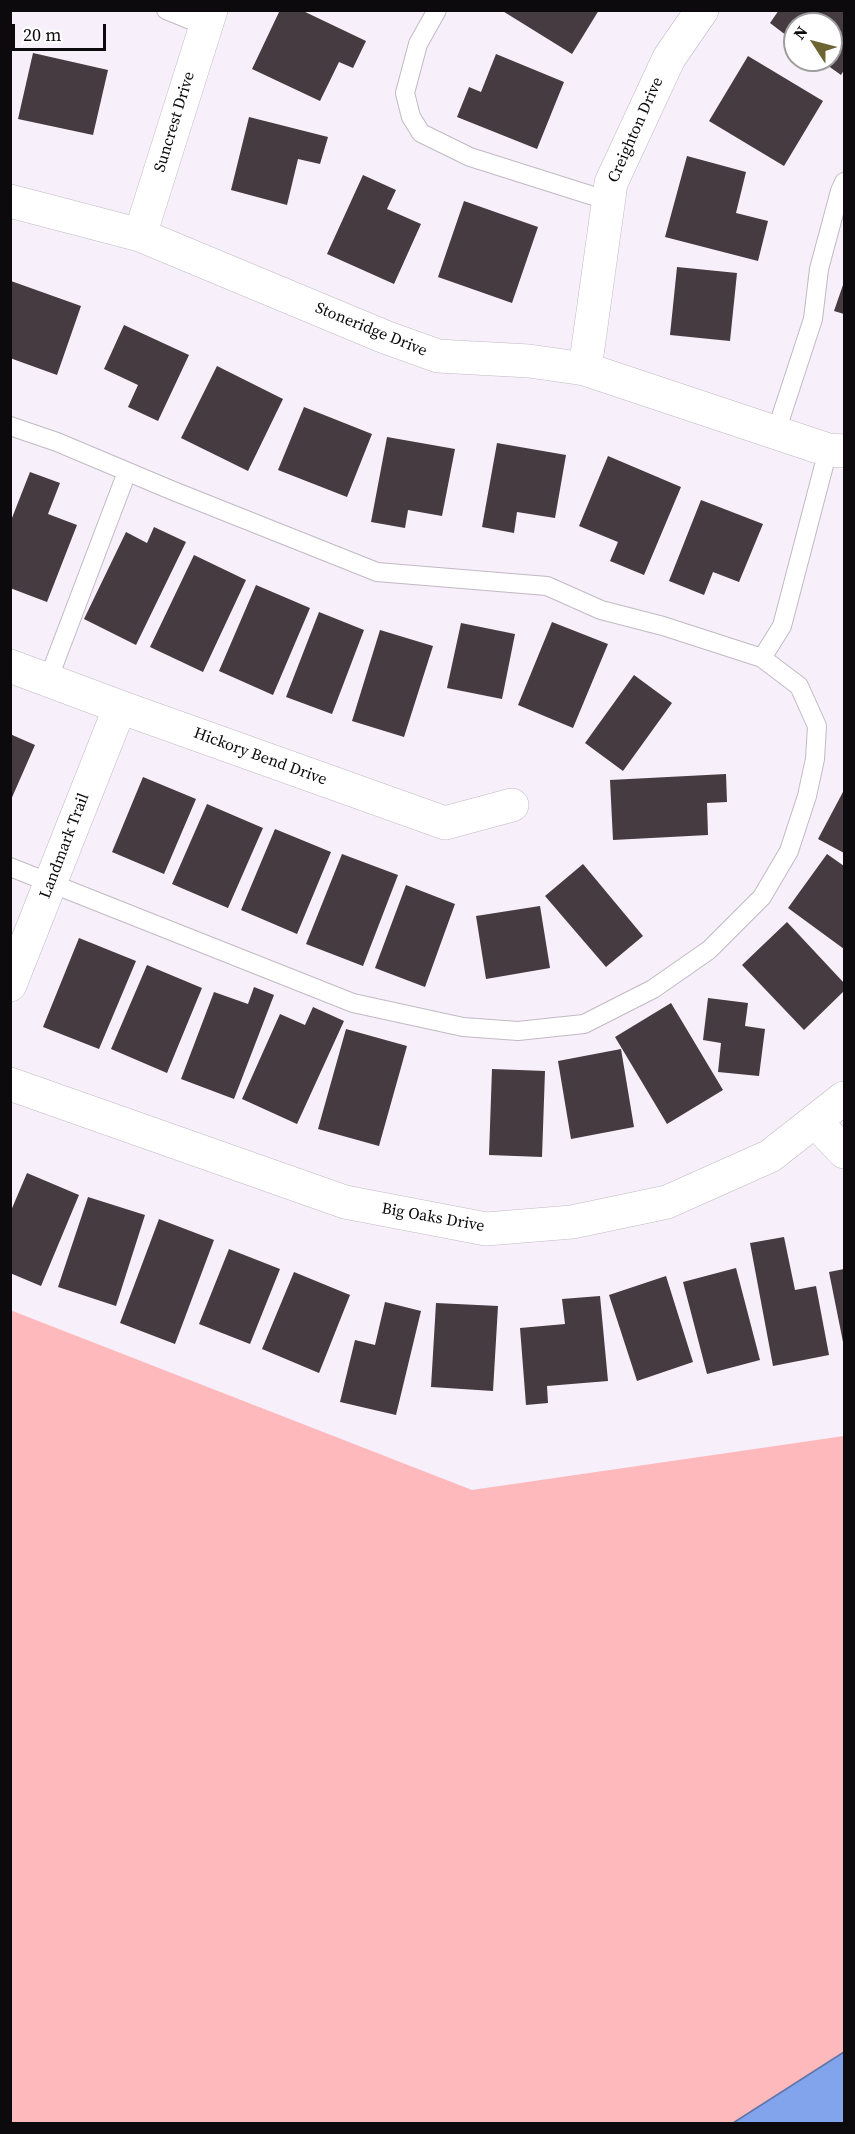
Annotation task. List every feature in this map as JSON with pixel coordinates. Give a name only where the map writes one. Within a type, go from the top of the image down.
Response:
[{"type":"street","name":"Creighton Drive","points":[[585,369],[611,183],[664,68],[702,10]]},
{"type":"street","name":"Suncrest Drive","points":[[140,235],[208,18]]},
{"type":"street","name":"Stoneridge Drive","points":[[10,201],[140,235],[385,337],[438,356],[529,361],[585,369],[836,450]]},
{"type":"street","name":"Hickory Bend Drive","points":[[10,666],[445,823],[512,805]]},
{"type":"street","name":"Landmark Trail","points":[[10,986],[120,707]]},
{"type":"street","name":"Big Oaks Drive","points":[[10,1084],[345,1202],[486,1229],[572,1222],[667,1202],[770,1156],[844,1098]]},
{"type":"street","points":[[816,1122],[844,1152]]},
{"type":"lane","points":[[166,10],[208,18]]},
{"type":"lane","points":[[437,10],[418,44],[405,93],[411,117],[420,133],[470,157],[609,201]]},
{"type":"lane","points":[[776,432],[813,319],[819,269],[844,182]]},
{"type":"lane","points":[[10,426],[57,442],[377,572],[546,586],[601,610],[663,626],[762,658],[799,686],[817,726],[815,759],[807,796],[789,850],[762,897],[709,950],[653,989],[585,1024],[518,1031],[463,1026],[353,1002],[10,867]]},
{"type":"lane","points":[[762,658],[782,626],[836,450]]},
{"type":"lane","points":[[48,680],[128,472]]},
{"type":"shaded area","points":[[10,1310],[472,1490],[844,1436],[844,2123],[11,2123]]},
{"type":"water","points":[[844,2052],[844,2123],[733,2123]]},
{"type":"building","points":[[280,10],[301,10],[366,41],[353,68],[339,62],[320,101],[252,69]]},
{"type":"building","points":[[501,10],[599,10],[572,54]]},
{"type":"building","points":[[779,10],[844,10],[843,72],[843,12],[783,12],[783,33],[770,23]]},
{"type":"building","points":[[33,53],[108,70],[93,135],[18,119]]},
{"type":"building","points":[[496,54],[564,82],[537,149],[457,117],[469,87],[481,92]]},
{"type":"building","points":[[748,56],[823,101],[784,166],[709,121]]},
{"type":"building","points":[[249,117],[328,137],[320,164],[298,159],[287,205],[231,190]]},
{"type":"building","points":[[687,156],[746,172],[736,213],[768,221],[758,261],[665,237]]},
{"type":"building","points":[[363,175],[396,190],[387,209],[421,224],[394,284],[327,254]]},
{"type":"building","points":[[464,201],[538,227],[512,303],[438,277]]},
{"type":"building","points":[[677,267],[737,273],[730,341],[670,335]]},
{"type":"building","points":[[11,281],[81,306],[57,375],[10,358]]},
{"type":"building","points":[[844,282],[844,314],[834,311]]},
{"type":"building","points":[[124,325],[189,355],[158,421],[128,407],[138,385],[104,369]]},
{"type":"building","points":[[217,366],[283,399],[248,471],[181,438]]},
{"type":"building","points":[[304,407],[372,434],[347,497],[278,470]]},
{"type":"building","points":[[387,437],[455,449],[442,516],[408,510],[405,528],[371,522]]},
{"type":"building","points":[[497,443],[566,455],[555,518],[517,512],[514,533],[482,527]]},
{"type":"building","points":[[608,456],[681,487],[644,575],[610,561],[618,542],[579,526]]},
{"type":"building","points":[[30,472],[60,483],[48,514],[77,525],[47,602],[10,588],[10,523]]},
{"type":"building","points":[[701,500],[763,524],[739,582],[713,572],[704,595],[669,581]]},
{"type":"building","points":[[154,527],[186,542],[136,645],[84,619],[126,532],[147,543]]},
{"type":"building","points":[[194,555],[246,580],[203,672],[150,647]]},
{"type":"building","points":[[256,585],[310,608],[273,695],[219,671]]},
{"type":"building","points":[[319,612],[364,630],[332,714],[286,697]]},
{"type":"building","points":[[552,622],[608,644],[573,728],[518,705]]},
{"type":"building","points":[[461,623],[515,634],[502,699],[447,688]]},
{"type":"building","points":[[380,630],[433,646],[404,737],[352,721]]},
{"type":"building","points":[[634,675],[672,703],[623,771],[585,743]]},
{"type":"building","points":[[10,734],[35,745],[10,802]]},
{"type":"building","points":[[726,774],[727,802],[707,803],[708,835],[613,840],[610,780]]},
{"type":"building","points":[[143,777],[196,799],[164,874],[112,852]]},
{"type":"building","points":[[844,790],[844,853],[818,839]]},
{"type":"building","points":[[207,804],[263,828],[228,908],[172,884]]},
{"type":"building","points":[[275,829],[331,852],[297,934],[241,910]]},
{"type":"building","points":[[342,854],[398,875],[363,966],[306,944]]},
{"type":"building","points":[[827,854],[844,866],[844,949],[788,908]]},
{"type":"building","points":[[583,864],[643,936],[606,967],[545,896]]},
{"type":"building","points":[[406,885],[455,904],[425,987],[375,968]]},
{"type":"building","points":[[540,906],[550,968],[486,979],[476,916]]},
{"type":"building","points":[[787,922],[844,983],[844,991],[804,1030],[742,965]]},
{"type":"building","points":[[79,938],[136,961],[99,1049],[43,1027]]},
{"type":"building","points":[[147,965],[202,988],[167,1073],[111,1049]]},
{"type":"building","points":[[254,987],[274,995],[234,1099],[181,1079],[214,992],[248,1004]]},
{"type":"building","points":[[708,998],[748,1003],[745,1026],[765,1029],[759,1076],[718,1072],[721,1043],[703,1040]]},
{"type":"building","points":[[671,1003],[723,1090],[667,1124],[615,1037]]},
{"type":"building","points":[[313,1007],[344,1021],[297,1124],[242,1099],[280,1014],[305,1025]]},
{"type":"building","points":[[346,1029],[407,1046],[379,1146],[318,1129]]},
{"type":"building","points":[[621,1049],[634,1127],[571,1139],[558,1061]]},
{"type":"building","points":[[492,1069],[545,1071],[542,1157],[489,1155]]},
{"type":"building","points":[[27,1173],[79,1195],[41,1286],[10,1273],[10,1213]]},
{"type":"building","points":[[88,1197],[145,1215],[116,1306],[58,1287]]},
{"type":"building","points":[[159,1219],[214,1240],[175,1344],[120,1323]]},
{"type":"building","points":[[784,1237],[795,1290],[816,1286],[829,1355],[773,1366],[750,1243]]},
{"type":"building","points":[[229,1249],[280,1269],[250,1344],[199,1324]]},
{"type":"building","points":[[736,1268],[760,1360],[707,1374],[683,1282]]},
{"type":"building","points":[[844,1269],[844,1342],[843,1342],[829,1272]]},
{"type":"building","points":[[294,1272],[350,1295],[319,1373],[262,1349]]},
{"type":"building","points":[[666,1276],[693,1362],[637,1381],[609,1295]]},
{"type":"building","points":[[600,1296],[608,1381],[547,1386],[548,1403],[526,1405],[520,1328],[565,1324],[562,1299]]},
{"type":"building","points":[[385,1302],[421,1311],[396,1415],[340,1402],[355,1340],[375,1345]]},
{"type":"building","points":[[436,1303],[498,1306],[493,1391],[431,1387]]}]
